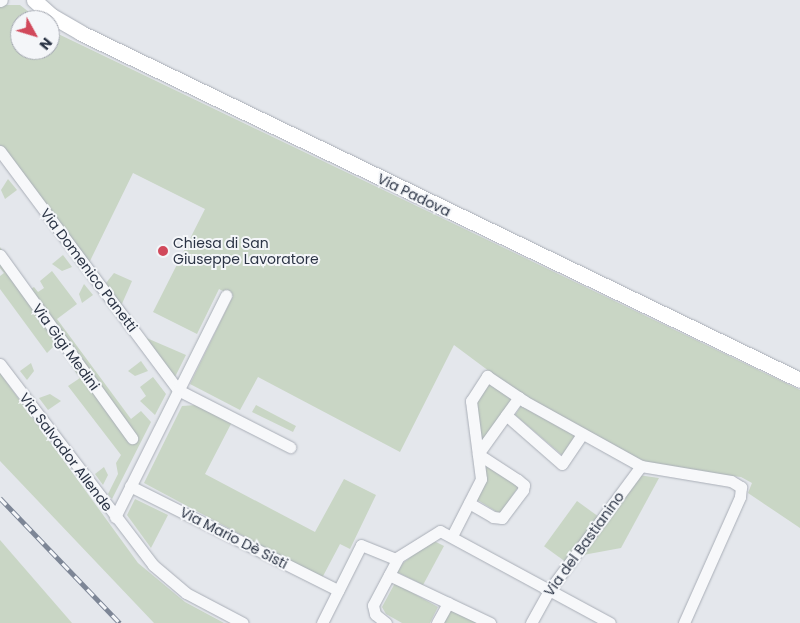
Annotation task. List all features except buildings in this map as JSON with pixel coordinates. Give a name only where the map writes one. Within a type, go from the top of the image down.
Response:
[{"type":"main road","name":"Via Padova","points":[[34,0],[52,16],[81,33],[800,380]]},
{"type":"street","name":"Via Domenico Panetti","points":[[0,151],[178,390]]},
{"type":"street","name":"Via Gigi Medini","points":[[0,255],[132,438]]},
{"type":"street","points":[[114,517],[226,294]]},
{"type":"street","name":"Via Salvador Allende","points":[[0,364],[144,555],[174,584],[205,605],[243,623]]},
{"type":"street","points":[[452,536],[481,479],[471,401],[487,376],[582,434],[641,466],[724,479],[739,485],[740,497],[684,623]]},
{"type":"street","points":[[178,390],[290,447]]},
{"type":"street","points":[[478,454],[519,397]]},
{"type":"street","points":[[506,415],[562,464],[582,434]]},
{"type":"street","points":[[469,503],[493,517],[502,518],[524,485],[478,454]]},
{"type":"street","name":"Via del Bastianino","points":[[531,623],[550,589],[641,466]]},
{"type":"street","name":"Via Mario Dè Sisti","points":[[130,486],[338,590]]},
{"type":"street","points":[[386,623],[375,614],[373,605],[398,558],[436,532],[452,536],[610,623]]},
{"type":"street","points":[[322,623],[361,545],[387,557],[398,558]]},
{"type":"street","points":[[389,575],[490,623]]},
{"type":"street","points":[[437,623],[448,603]]},
{"type":"green space","points":[[0,5],[20,5],[26,10],[10,10],[10,60],[60,60],[60,35],[800,390],[800,528],[748,493],[752,483],[741,477],[642,465],[521,395],[454,345],[400,452],[258,377],[240,410],[190,384],[233,296],[219,289],[197,334],[153,312],[205,209],[133,173],[89,263],[0,145]]},
{"type":"green space","points":[[8,179],[17,190],[5,199],[1,190]]},
{"type":"green space","points":[[0,247],[31,289],[34,287],[38,292],[44,288],[40,281],[52,271],[77,304],[57,319],[131,419],[141,411],[151,422],[112,499],[108,494],[118,474],[116,463],[121,455],[68,386],[80,378],[71,366],[77,362],[58,342],[47,353],[0,289],[0,276],[4,273],[0,268]]},
{"type":"green space","points":[[63,255],[72,267],[62,271],[52,264]]},
{"type":"green space","points":[[114,273],[132,281],[121,306],[106,283]]},
{"type":"green space","points":[[84,284],[93,295],[82,303],[79,294]]},
{"type":"green space","points":[[142,336],[186,355],[174,379]]},
{"type":"green space","points":[[141,361],[148,371],[135,376],[128,371]]},
{"type":"green space","points":[[31,363],[34,371],[27,380],[20,371]]},
{"type":"green space","points":[[0,373],[138,563],[185,602],[224,623],[154,623],[0,461]]},
{"type":"green space","points":[[153,377],[166,394],[155,415],[140,401],[146,396],[140,387]]},
{"type":"green space","points":[[490,382],[514,398],[480,444],[476,402]]},
{"type":"green space","points":[[50,394],[61,401],[48,410],[39,398]]},
{"type":"green space","points":[[196,405],[232,422],[205,474],[315,532],[344,479],[376,495],[350,549],[340,544],[322,578],[144,483],[182,406]]},
{"type":"green space","points":[[256,405],[296,426],[293,432],[252,412]]},
{"type":"green space","points":[[521,406],[575,436],[562,455],[515,415]]},
{"type":"green space","points":[[486,465],[519,486],[500,514],[476,499],[485,481]]},
{"type":"green space","points":[[104,467],[108,475],[103,485],[95,474]]},
{"type":"green space","points":[[638,475],[659,478],[621,548],[583,555]]},
{"type":"green space","points":[[135,499],[168,515],[151,548],[127,515]]},
{"type":"green space","points":[[577,501],[598,516],[565,562],[544,546]]},
{"type":"green space","points":[[0,540],[72,623],[0,623]]},
{"type":"green space","points":[[432,540],[444,546],[423,585],[397,572],[403,563]]},
{"type":"green space","points":[[395,583],[438,607],[430,623],[402,623],[386,614],[382,607]]},
{"type":"green space","points":[[450,608],[482,623],[443,623]]},
{"type":"railway","points":[[0,498],[120,623]]},
{"type":"place","name":"Chiesa di San Giuseppe Lavoratore","points":[[163,251]]}]
